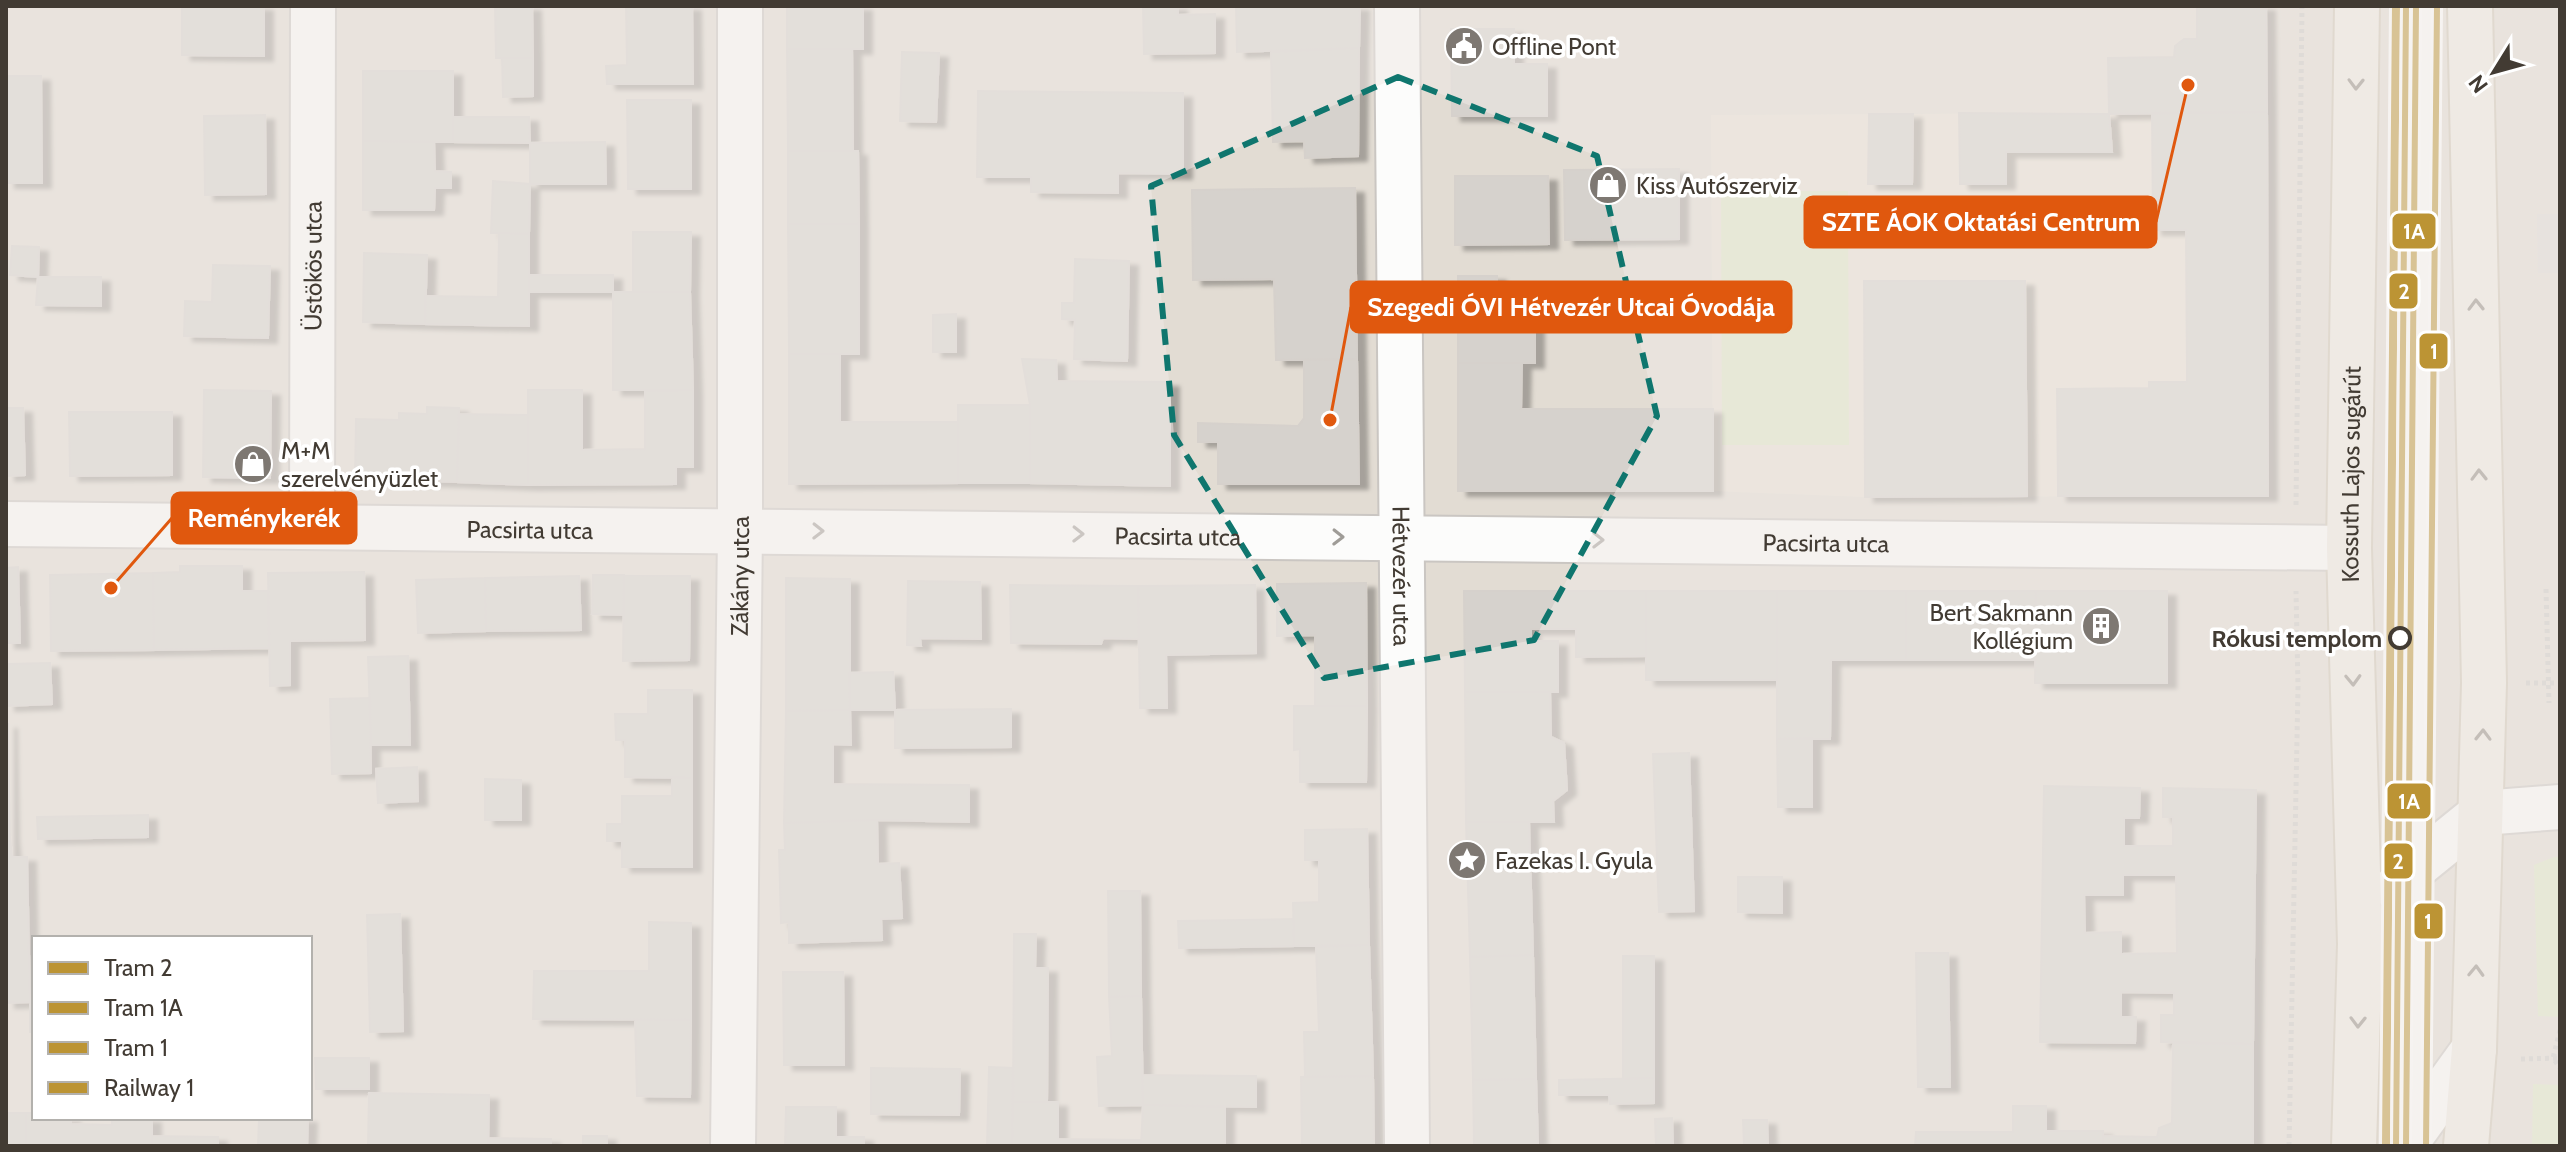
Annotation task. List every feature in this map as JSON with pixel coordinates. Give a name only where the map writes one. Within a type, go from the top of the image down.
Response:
[{"type":"main road","name":"Kossuth Lajos sugárút","points":[[2354,1146],[2360,944],[2349,548],[2357,6]]},
{"type":"main road","points":[[2466,1146],[2474,1049],[2484,683],[2470,6]]},
{"type":"street","name":"Üstökös utca","points":[[312,526],[313,6]]},
{"type":"street","name":"Zákány utca","points":[[733,1146],[740,530],[740,6]]},
{"type":"street","name":"Hétvezér utca","points":[[1397,6],[1407,1146]]},
{"type":"street","points":[[2406,1144],[2417,6]]},
{"type":"street","name":"Pacsirta utca","points":[[6,524],[2349,548]]},
{"type":"street","points":[[2482,813],[2560,807]]},
{"type":"street","name":"Kossuth Lajos sugárút","points":[[2360,944],[2383,905],[2408,873],[2482,813]]},
{"type":"street","points":[[2406,1144],[2474,1049]]},
{"type":"path","points":[[2289,1146],[2298,687],[2296,548],[2302,6]]},
{"type":"path","points":[[2546,589],[2549,703]]},
{"type":"path","points":[[2521,683],[2560,683]]},
{"type":"path","points":[[2560,1030],[2556,1058],[2560,1068]]},
{"type":"path","points":[[2521,1059],[2556,1058]]},
{"type":"highlighted area","points":[[1398,77],[1597,156],[1657,416],[1534,640],[1324,678],[1174,435],[1151,186]]},
{"type":"shaded area","points":[[6,6],[2560,6],[2560,1146],[6,1146]]},
{"type":"shaded area","points":[[2267,112],[2268,496],[1865,497],[1713,491],[1711,115]]},
{"type":"shaded area","points":[[2537,214],[2560,214],[2560,273],[2538,273]]},
{"type":"green space","points":[[1721,191],[1848,191],[1849,445],[1722,445]]},
{"type":"green space","points":[[2560,857],[2560,1017],[2538,1016],[2534,865]]},
{"type":"green space","points":[[2533,1084],[2560,1085],[2560,1146],[2532,1146]]},
{"type":"building","points":[[182,6],[264,6],[264,56],[182,55]]},
{"type":"building","points":[[495,6],[532,6],[533,58],[496,58]]},
{"type":"building","points":[[626,6],[692,6],[693,84],[607,84],[606,66],[627,65]]},
{"type":"building","points":[[787,6],[863,6],[863,49],[787,49]]},
{"type":"building","points":[[1143,6],[1178,6],[1178,15],[1215,14],[1215,53],[1144,54]]},
{"type":"building","points":[[1236,6],[1360,6],[1359,48],[1237,52]]},
{"type":"building","points":[[2197,6],[2266,6],[2267,112],[2109,114],[2108,58],[2174,57],[2175,46],[2184,39],[2197,39]]},
{"type":"building","points":[[1451,29],[1514,29],[1514,64],[1547,64],[1547,116],[1452,116]]},
{"type":"building","points":[[1359,48],[1358,156],[1305,158],[1304,141],[1273,142],[1271,52]]},
{"type":"building","points":[[787,49],[852,49],[853,151],[788,151]]},
{"type":"building","points":[[902,52],[939,53],[936,122],[900,121]]},
{"type":"building","points":[[502,58],[533,58],[533,96],[503,97]]},
{"type":"building","points":[[363,71],[453,71],[453,142],[363,141]]},
{"type":"building","points":[[6,76],[41,76],[42,183],[6,183]]},
{"type":"building","points":[[978,91],[1183,93],[1183,174],[1118,173],[1118,193],[1031,192],[1031,177],[977,177]]},
{"type":"building","points":[[627,100],[691,100],[691,189],[628,189]]},
{"type":"building","points":[[2267,112],[2268,496],[2058,496],[2057,389],[2149,388],[2149,382],[2187,382],[2186,230],[2153,230],[2152,113]]},
{"type":"building","points":[[1959,113],[2109,114],[2112,152],[2006,152],[2006,184],[1960,184]]},
{"type":"building","points":[[1869,114],[1913,114],[1912,184],[1868,184]]},
{"type":"building","points":[[265,115],[266,194],[205,195],[204,116]]},
{"type":"building","points":[[453,117],[529,117],[530,143],[453,142]]},
{"type":"building","points":[[363,141],[434,142],[435,171],[451,172],[451,188],[435,188],[434,210],[363,210]]},
{"type":"building","points":[[605,142],[606,184],[530,184],[530,143]]},
{"type":"building","points":[[788,151],[858,151],[859,224],[788,224]]},
{"type":"building","points":[[1679,169],[1679,239],[1565,240],[1564,170]]},
{"type":"building","points":[[1455,176],[1548,176],[1549,244],[1455,245]]},
{"type":"building","points":[[493,181],[530,184],[529,234],[491,233]]},
{"type":"building","points":[[1355,188],[1357,359],[1276,360],[1274,279],[1193,280],[1192,190]]},
{"type":"building","points":[[788,224],[859,224],[859,354],[789,354]]},
{"type":"building","points":[[633,232],[691,232],[690,292],[633,292]]},
{"type":"building","points":[[499,233],[529,234],[529,326],[425,324],[425,296],[498,297]]},
{"type":"building","points":[[12,246],[39,247],[38,277],[10,275]]},
{"type":"building","points":[[364,253],[427,255],[425,324],[363,322]]},
{"type":"building","points":[[1075,259],[1129,261],[1127,361],[1074,359],[1075,320],[1062,319],[1062,303],[1074,303]]},
{"type":"building","points":[[213,265],[270,266],[268,338],[184,336],[185,301],[212,302]]},
{"type":"building","points":[[529,275],[613,275],[613,292],[529,292]]},
{"type":"building","points":[[1458,276],[1497,276],[1496,312],[1535,312],[1535,363],[1458,363]]},
{"type":"building","points":[[38,277],[101,277],[101,306],[36,305]]},
{"type":"building","points":[[1864,281],[2025,281],[2027,496],[1865,497]]},
{"type":"building","points":[[613,292],[690,292],[693,390],[613,390]]},
{"type":"building","points":[[956,314],[956,352],[933,352],[933,315]]},
{"type":"building","points":[[789,354],[840,354],[840,422],[958,422],[958,483],[789,484]]},
{"type":"building","points":[[1022,359],[1056,360],[1057,381],[1170,382],[1170,486],[1030,483],[1030,405]]},
{"type":"building","points":[[1357,359],[1359,484],[1218,484],[1218,442],[1198,442],[1198,423],[1298,426],[1304,418],[1304,360]]},
{"type":"building","points":[[1458,363],[1522,363],[1521,409],[1713,409],[1713,491],[1458,491]]},
{"type":"building","points":[[204,390],[271,391],[270,478],[203,477]]},
{"type":"building","points":[[528,390],[582,390],[582,450],[645,449],[645,391],[693,390],[693,467],[676,467],[676,484],[528,485]]},
{"type":"building","points":[[958,405],[1030,405],[1030,483],[958,483]]},
{"type":"building","points":[[427,407],[459,408],[457,482],[355,479],[356,419],[399,420],[399,413],[427,414]]},
{"type":"building","points":[[6,408],[23,408],[25,475],[6,476]]},
{"type":"building","points":[[69,412],[172,412],[172,475],[70,476]]},
{"type":"building","points":[[459,414],[528,415],[528,485],[457,482]]},
{"type":"building","points":[[180,566],[242,566],[242,591],[268,591],[269,648],[154,650],[153,573],[180,572]]},
{"type":"building","points":[[18,567],[20,643],[6,643],[6,568]]},
{"type":"building","points":[[364,572],[365,640],[290,641],[290,685],[270,686],[268,573]]},
{"type":"building","points":[[153,573],[154,650],[51,651],[50,575]]},
{"type":"building","points":[[593,575],[624,575],[624,615],[592,614]]},
{"type":"building","points":[[624,575],[690,576],[689,660],[623,661]]},
{"type":"building","points":[[579,576],[581,630],[486,631],[485,578]]},
{"type":"building","points":[[485,578],[486,631],[418,633],[416,580]]},
{"type":"building","points":[[786,578],[850,579],[850,710],[786,711]]},
{"type":"building","points":[[908,581],[980,582],[981,639],[920,638],[921,646],[907,645]]},
{"type":"building","points":[[1366,583],[1367,706],[1315,706],[1315,635],[1277,636],[1277,584]]},
{"type":"building","points":[[1010,585],[1138,586],[1139,639],[1103,638],[1101,644],[1011,643]]},
{"type":"building","points":[[1255,585],[1256,653],[1166,655],[1167,708],[1140,708],[1138,586]]},
{"type":"building","points":[[1464,591],[1646,591],[1646,656],[1576,657],[1576,629],[1531,629],[1531,641],[1558,641],[1558,692],[1465,692]]},
{"type":"building","points":[[1646,591],[1777,591],[1777,680],[1646,680]]},
{"type":"building","points":[[1777,591],[1906,591],[1906,660],[1831,660],[1830,739],[1777,739]]},
{"type":"building","points":[[1906,591],[2036,591],[2035,660],[1906,660]]},
{"type":"building","name":"Bert Sakmann Kollégium","points":[[2036,591],[2167,591],[2167,683],[2035,683]]},
{"type":"building","points":[[408,656],[410,745],[371,745],[368,657]]},
{"type":"building","points":[[50,663],[52,704],[6,706],[6,664]]},
{"type":"building","points":[[893,672],[895,710],[850,710],[849,673]]},
{"type":"building","points":[[648,690],[692,690],[692,778],[625,777],[625,740],[616,740],[615,714],[648,714]]},
{"type":"building","points":[[1465,692],[1550,692],[1551,737],[1564,743],[1567,790],[1553,801],[1554,822],[1466,822]]},
{"type":"building","points":[[370,698],[371,773],[332,774],[330,699]]},
{"type":"building","points":[[1294,706],[1367,706],[1366,782],[1300,782],[1300,749],[1294,750]]},
{"type":"building","points":[[1011,709],[1011,747],[895,748],[895,710]]},
{"type":"building","points":[[850,710],[851,745],[833,744],[833,784],[969,785],[969,822],[877,820],[784,823],[786,711]]},
{"type":"building","points":[[8,724],[10,836],[6,836]]},
{"type":"building","points":[[1812,738],[1812,807],[1778,807],[1777,739]]},
{"type":"building","points":[[1689,753],[1694,911],[1659,912],[1653,754]]},
{"type":"building","points":[[417,767],[418,801],[378,803],[376,769]]},
{"type":"building","points":[[672,777],[692,778],[692,867],[622,867],[622,841],[607,841],[607,824],[622,824],[622,796],[672,796]]},
{"type":"building","points":[[485,779],[521,780],[521,820],[485,820]]},
{"type":"building","points":[[2044,786],[2140,788],[2139,818],[2124,818],[2124,846],[2173,846],[2173,817],[2163,817],[2163,788],[2256,790],[2253,1044],[2161,1042],[2161,1015],[2174,1015],[2174,993],[2121,992],[2121,1017],[2136,1017],[2135,1043],[2040,1042]],"holes":[[[2123,875],[2176,875],[2177,953],[2121,954],[2121,932],[2085,933],[2084,895],[2123,895]]]},
{"type":"building","points":[[148,815],[148,837],[38,839],[37,817]]},
{"type":"building","points":[[877,820],[878,864],[899,863],[902,918],[881,919],[882,940],[789,943],[789,922],[781,923],[779,850],[785,850],[784,823]]},
{"type":"building","points":[[1466,822],[1529,822],[1533,955],[1470,957]]},
{"type":"building","points":[[1367,829],[1369,945],[1294,946],[1293,903],[1319,902],[1319,860],[1305,860],[1305,830]]},
{"type":"building","points":[[6,836],[10,836],[12,857],[27,857],[30,1002],[6,1003]]},
{"type":"building","points":[[1738,877],[1782,877],[1782,913],[1738,912]]},
{"type":"building","points":[[1108,891],[1140,891],[1141,996],[1109,997]]},
{"type":"building","points":[[400,914],[403,1031],[370,1032],[367,915]]},
{"type":"building","points":[[1294,919],[1294,946],[1179,948],[1178,921]]},
{"type":"building","points":[[649,922],[691,923],[691,1020],[533,1019],[534,971],[649,971]]},
{"type":"building","points":[[1014,934],[1036,934],[1035,968],[1048,968],[1047,1102],[1013,1102]]},
{"type":"building","points":[[1369,945],[1373,1076],[1305,1077],[1304,1032],[1319,1032],[1316,947]]},
{"type":"building","points":[[1916,953],[1948,953],[1950,1087],[1918,1087]]},
{"type":"building","points":[[1533,955],[1536,1079],[1473,1080],[1470,957]]},
{"type":"building","points":[[1623,956],[1654,956],[1654,1078],[1623,1079]]},
{"type":"building","points":[[783,972],[843,972],[844,1065],[784,1065]]},
{"type":"building","points":[[1141,996],[1143,1105],[1099,1106],[1097,1057],[1112,1056],[1109,997]]},
{"type":"building","points":[[30,999],[32,999],[32,1032]]},
{"type":"building","points":[[635,1020],[691,1020],[690,1097],[637,1096]]},
{"type":"building","points":[[2173,1043],[2253,1044],[2253,1146],[2103,1146],[2103,1136],[2157,1137],[2159,1128],[2172,1123]]},
{"type":"building","points":[[315,1058],[369,1058],[369,1089],[316,1089]]},
{"type":"building","points":[[989,1067],[1013,1068],[1012,1146],[987,1146]]},
{"type":"building","points":[[871,1068],[960,1069],[959,1115],[871,1114]]},
{"type":"building","points":[[1142,1075],[1256,1076],[1256,1107],[1143,1105]]},
{"type":"building","points":[[1373,1076],[1374,1146],[1302,1146],[1301,1077]]},
{"type":"building","points":[[1654,1078],[1654,1103],[1610,1104],[1609,1095],[1559,1095],[1559,1080]]},
{"type":"building","points":[[1536,1079],[1538,1146],[1474,1146],[1473,1080]]},
{"type":"building","points":[[369,1093],[489,1095],[488,1146],[368,1146]]},
{"type":"building","points":[[1013,1102],[1058,1102],[1058,1139],[1141,1140],[1141,1146],[1012,1146]]},
{"type":"building","points":[[1143,1105],[1225,1107],[1225,1146],[1141,1146]]},
{"type":"building","points":[[2013,1106],[2046,1106],[2046,1131],[2103,1131],[2103,1146],[1915,1146],[1916,1132],[2013,1132]]},
{"type":"building","points":[[786,1107],[836,1107],[836,1137],[864,1137],[864,1146],[785,1146]]},
{"type":"building","points":[[6,1113],[26,1113],[26,1146],[6,1146]]},
{"type":"building","points":[[26,1113],[32,1113],[32,1120],[71,1120],[71,1124],[112,1125],[112,1120],[152,1120],[152,1146],[26,1146]]},
{"type":"building","points":[[1672,1118],[1673,1146],[1656,1146],[1655,1119]]},
{"type":"building","points":[[259,1120],[308,1120],[307,1146],[258,1146]]},
{"type":"building","points":[[1743,1120],[1767,1120],[1768,1146],[1744,1146]]},
{"type":"building","points":[[152,1136],[218,1137],[218,1146],[152,1146]]},
{"type":"building","points":[[583,1136],[607,1136],[607,1146],[583,1146]]},
{"type":"building","points":[[489,1138],[551,1139],[551,1146],[488,1146]]},
{"type":"tram line","name":"2","points":[[2396,1146],[2406,6]]},
{"type":"tram line","name":"1A","points":[[2406,1146],[2416,6]]},
{"type":"tram line","name":"1","points":[[2426,1146],[2437,6]]},
{"type":"rail line","name":"1","points":[[2386,1146],[2396,6]]},
{"type":"place","name":"Offline Pont","points":[[1464,46]]},
{"type":"place","name":"SZTE ÁOK Oktatási Centrum","points":[[2188,85]]},
{"type":"place","name":"Kiss Autószerviz","points":[[1608,185]]},
{"type":"place","name":"Szegedi ÓVI Hétvezér Utcai Óvodája","points":[[1330,420]]},
{"type":"place","name":"M+M szerelvényüzlet","points":[[253,464]]},
{"type":"place","name":"Reménykerék","points":[[111,588]]},
{"type":"place","name":"Bert Sakmann Kollégium","points":[[2101,626]]},
{"type":"place","name":"Rókusi templom","points":[[2400,638]]},
{"type":"place","name":"Fazekas I. Gyula","points":[[1467,860]]}]
